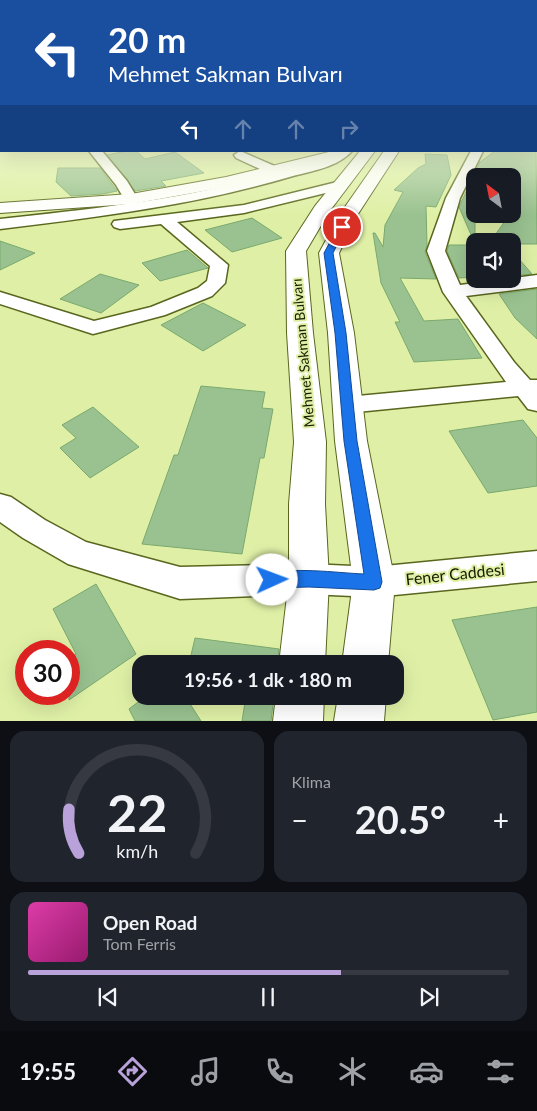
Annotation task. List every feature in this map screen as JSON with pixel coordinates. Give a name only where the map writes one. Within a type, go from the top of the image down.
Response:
[{"type":"main road","points":[[0,208],[131,199],[226,182],[343,152]]},
{"type":"main road","name":"Mehmet Sakman Bulvarı","points":[[303,655],[309,579],[307,504],[310,442],[300,333],[296,251],[321,210],[367,152]]},
{"type":"main road","points":[[366,655],[374,582],[351,441],[341,333],[329,253],[349,214],[391,152]]},
{"type":"main road","points":[[298,721],[299,705]]},
{"type":"main road","points":[[359,721],[361,705]]},
{"type":"street","points":[[96,152],[122,184],[131,199]]},
{"type":"street","points":[[0,224],[128,209],[188,198],[266,180],[321,164],[330,161],[344,152]]},
{"type":"street","points":[[476,152],[453,198],[436,251],[453,292],[532,393]]},
{"type":"street","points":[[240,155],[274,171]]},
{"type":"street","points":[[0,235],[166,220],[244,209],[341,185]]},
{"type":"street","points":[[0,298],[93,328],[158,311],[205,292],[216,283],[220,265],[166,220]]},
{"type":"street","points":[[453,292],[537,281]]},
{"type":"street","points":[[347,405],[532,393]]},
{"type":"street","name":"Fener Caddesi","points":[[0,506],[34,529],[79,554],[180,584],[309,579],[374,582],[537,566]]},
{"type":"building","points":[[137,152],[145,159],[175,152],[204,173],[161,181],[166,186],[135,191],[107,155]]},
{"type":"building","points":[[494,152],[536,152],[537,244],[521,244],[521,233],[497,233],[504,223],[521,223],[521,168],[477,168],[480,162]]},
{"type":"building","points":[[425,154],[447,155],[451,175],[436,207],[426,206],[427,245],[425,252],[436,279],[400,278],[424,321],[458,319],[482,358],[414,362],[395,322],[400,322],[381,283],[373,233],[375,233],[383,247],[385,225],[403,192],[394,190],[418,168],[426,164]]},
{"type":"building","points":[[58,168],[100,168],[117,191],[71,196],[56,182]]},
{"type":"building","points":[[466,192],[466,223],[475,223],[475,233],[470,233],[459,207]]},
{"type":"building","points":[[252,218],[282,238],[232,252],[205,230]]},
{"type":"building","points":[[0,241],[35,253],[0,270]]},
{"type":"building","points":[[449,245],[466,245],[466,278],[459,278],[447,251]]},
{"type":"building","points":[[187,250],[208,268],[160,281],[142,263]]},
{"type":"building","points":[[521,261],[532,274],[521,275]]},
{"type":"building","points":[[100,274],[139,285],[101,313],[60,299]]},
{"type":"building","points":[[537,289],[537,339],[515,318],[499,294]]},
{"type":"building","points":[[203,303],[246,325],[203,351],[161,325]]},
{"type":"building","points":[[201,386],[265,392],[262,408],[273,409],[264,458],[260,458],[242,554],[142,544],[174,455],[178,455]]},
{"type":"building","points":[[93,407],[139,447],[90,478],[60,448],[76,438],[62,425]]},
{"type":"building","points":[[523,420],[537,438],[537,486],[488,493],[449,431]]},
{"type":"building","points":[[96,584],[136,654],[80,692],[80,640],[69,640],[53,609]]},
{"type":"building","points":[[537,607],[537,712],[493,720],[452,620]]},
{"type":"building","points":[[195,638],[279,649],[278,655],[191,655]]},
{"type":"building","points":[[134,705],[191,705],[201,721],[135,721],[129,709]]},
{"type":"building","points":[[245,705],[273,705],[271,721],[242,721]]},
{"type":"route","points":[[272,580],[309,579],[374,582],[351,441],[341,333],[329,253],[342,227]]}]
